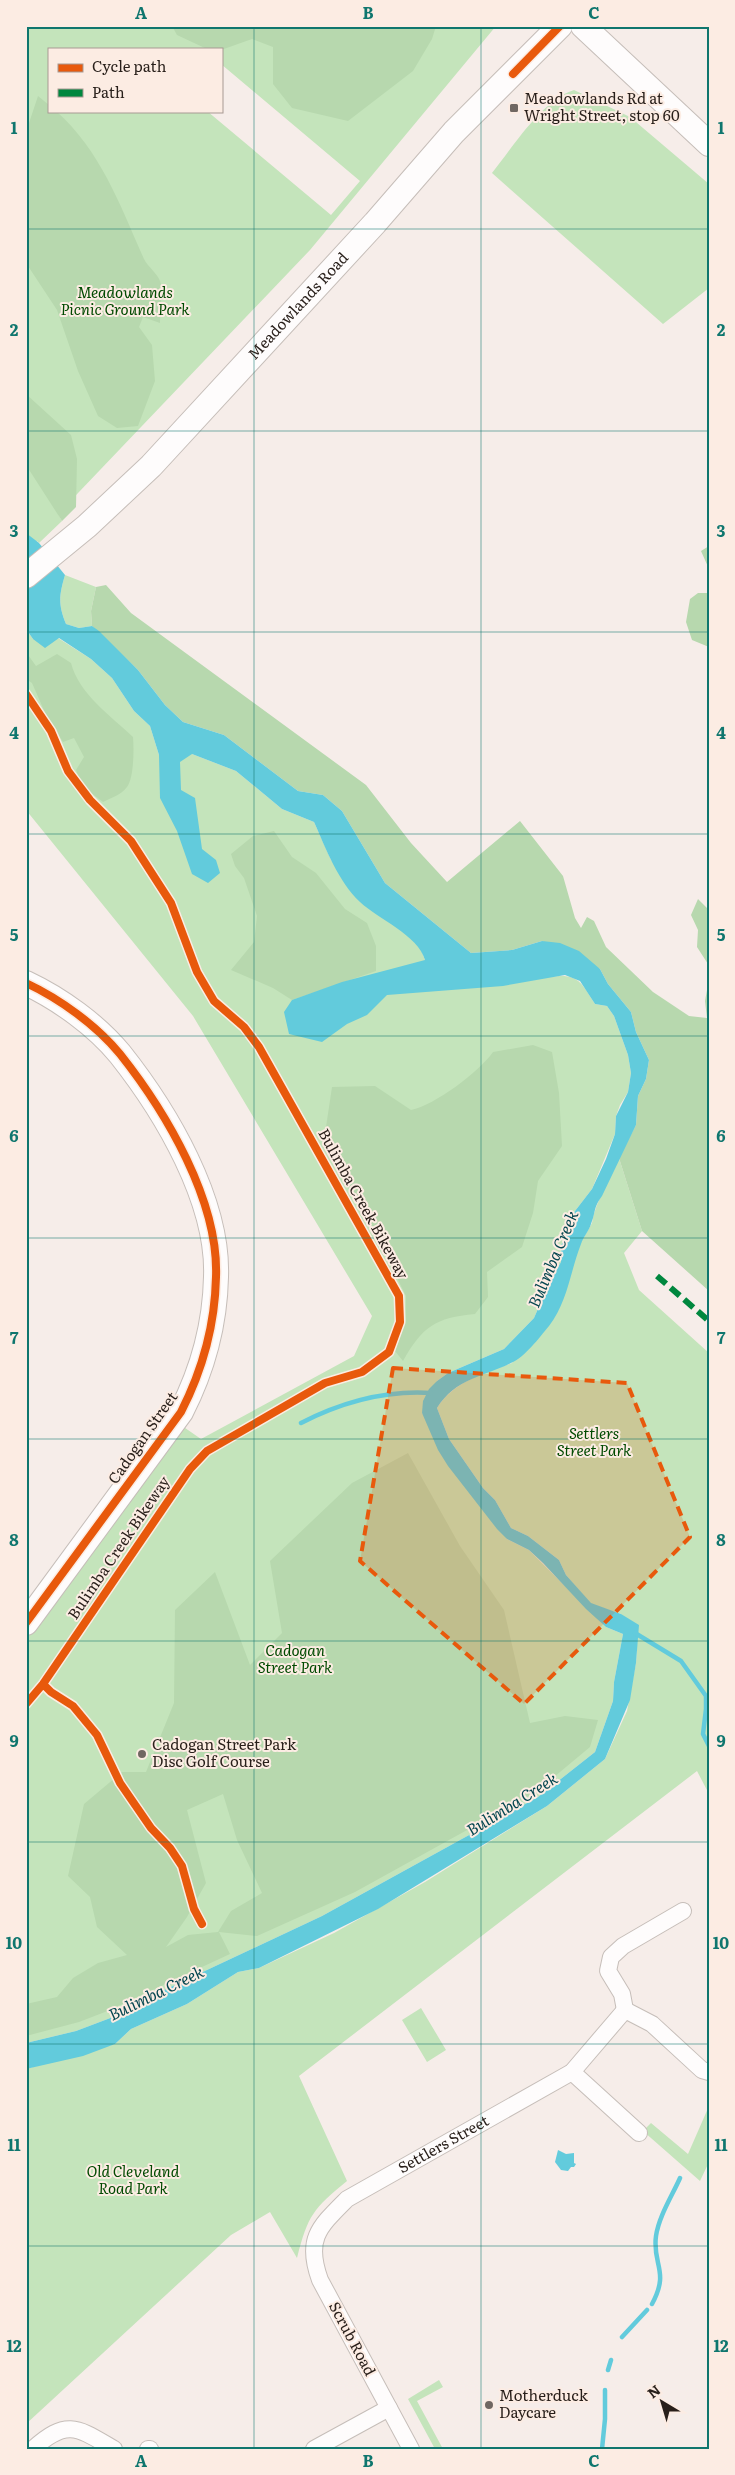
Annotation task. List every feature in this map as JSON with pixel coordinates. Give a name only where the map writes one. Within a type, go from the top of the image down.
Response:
[{"type":"street","name":"Meadowlands Road","points":[[26,576],[87,526],[157,459],[375,223],[454,132],[560,26]]},
{"type":"street","points":[[583,26],[709,144]]},
{"type":"street","name":"Cadogan Street","points":[[26,984],[65,1006],[92,1026],[119,1053],[156,1107],[196,1180],[213,1240],[216,1276],[206,1347],[195,1384],[181,1412],[26,1623]]},
{"type":"street","points":[[625,2010],[622,1994],[608,1971],[611,1957],[624,1946],[684,1911]]},
{"type":"street","points":[[625,2010],[572,2072],[639,2133]]},
{"type":"street","points":[[625,2010],[652,2024],[702,2070],[709,2072]]},
{"type":"street","name":"Settlers Street","points":[[322,2224],[347,2199],[572,2072]]},
{"type":"street","name":"Scrub Road","points":[[322,2224],[314,2245],[314,2264],[320,2280],[412,2449]]},
{"type":"street","points":[[314,2449],[389,2408]]},
{"type":"street","points":[[33,2449],[54,2431],[66,2428],[88,2434],[114,2449]]},
{"type":"highlighted area","points":[[393,1368],[627,1383],[690,1537],[524,1704],[360,1561]]},
{"type":"green space","name":"Meadowlands Picnic Ground Park","points":[[26,26],[496,26],[310,250],[58,514],[62,521],[39,543],[37,541],[26,556]],"holes":[[[48,48],[222,48],[222,65],[360,181],[331,215],[208,112],[48,112]]]},
{"type":"green space","points":[[172,26],[436,26],[432,39],[413,71],[348,121],[292,108],[273,84],[273,47],[252,39],[222,50],[222,48],[205,48],[177,35]]},
{"type":"green space","points":[[574,90],[630,117],[709,184],[709,288],[663,324],[492,173],[529,125],[562,95]]},
{"type":"green space","points":[[38,96],[48,104],[48,112],[57,112],[72,127],[97,161],[108,180],[144,259],[160,281],[160,323],[143,317],[139,327],[152,345],[155,381],[138,426],[117,428],[98,416],[78,371],[57,310],[26,263],[26,132]]},
{"type":"green space","points":[[26,394],[71,435],[77,459],[76,507],[62,521],[26,465]]},
{"type":"green space","points":[[709,546],[709,569],[701,551]]},
{"type":"green space","points":[[65,575],[96,587],[91,611],[92,626],[79,628],[66,624],[60,600]]},
{"type":"green space","points":[[106,585],[131,613],[366,785],[411,843],[447,882],[520,821],[563,876],[575,918],[581,928],[587,917],[594,921],[606,947],[653,992],[689,1016],[707,1018],[705,1001],[709,979],[709,1291],[642,1231],[619,1158],[636,1125],[638,1096],[646,1079],[649,1060],[636,1032],[631,1012],[608,984],[600,969],[542,941],[512,950],[471,953],[385,883],[342,811],[323,795],[298,791],[224,735],[183,722],[165,705],[138,670],[92,626],[91,611],[96,587]]},
{"type":"green space","points":[[698,593],[709,593],[709,647],[692,640],[686,622],[690,599]]},
{"type":"green space","name":"Cadogan Street Park","points":[[26,629],[33,639],[58,638],[91,659],[112,678],[134,711],[150,726],[159,755],[192,754],[236,771],[282,809],[314,822],[331,860],[420,947],[425,960],[550,977],[567,976],[578,981],[595,1004],[607,1006],[614,1016],[628,1055],[631,1073],[628,1092],[616,1116],[615,1134],[592,1189],[575,1211],[561,1246],[561,1262],[551,1279],[534,1318],[504,1349],[448,1373],[437,1381],[422,1413],[507,1539],[529,1550],[606,1627],[623,1634],[614,1682],[613,1701],[595,1752],[538,1797],[322,1916],[143,2000],[113,2017],[76,2031],[26,2043],[26,1623],[175,1421],[201,1439],[354,1356],[372,1316],[193,1016],[26,810]]},
{"type":"green space","points":[[26,652],[36,666],[57,654],[71,663],[81,685],[88,694],[133,737],[131,777],[125,790],[103,802],[82,786],[76,770],[84,757],[74,738],[63,742],[46,715],[32,683],[26,679]]},
{"type":"green space","points":[[274,831],[292,857],[316,873],[345,909],[367,923],[376,946],[376,971],[292,1000],[273,988],[231,970],[254,942],[257,916],[244,878],[235,866],[231,854],[253,836]]},
{"type":"green space","points":[[698,899],[708,909],[709,975],[708,964],[697,947],[698,930],[691,915]]},
{"type":"green space","points":[[533,1045],[552,1052],[559,1093],[562,1146],[538,1181],[533,1213],[522,1247],[487,1272],[488,1297],[475,1314],[450,1318],[432,1326],[417,1339],[403,1361],[395,1351],[406,1320],[406,1296],[370,1224],[323,1147],[332,1087],[375,1086],[411,1110],[432,1102],[456,1087],[478,1069],[493,1052]]},
{"type":"green space","name":"Settlers Street Park","points":[[619,1158],[642,1231],[624,1253],[639,1290],[709,1353],[709,1794],[697,1771],[299,2076],[347,2181],[326,2199],[313,2214],[297,2258],[270,2212],[231,2235],[26,2424],[26,2069],[115,2044],[131,2029],[187,2004],[238,1972],[259,1968],[334,1933],[425,1882],[547,1806],[605,1759],[627,1711],[636,1663],[637,1649],[621,1614],[591,1604],[566,1575],[559,1560],[528,1536],[511,1528],[495,1500],[483,1488],[449,1439],[437,1408],[452,1391],[470,1379],[512,1363],[592,1223],[599,1199]]},
{"type":"green space","points":[[408,1453],[460,1546],[504,1610],[530,1723],[565,1716],[598,1720],[590,1747],[536,1792],[355,1892],[257,1936],[219,1932],[230,1954],[105,2012],[79,2022],[26,2036],[26,2004],[57,1997],[73,1978],[98,1963],[127,1955],[97,1927],[90,1897],[68,1876],[84,1804],[122,1772],[146,1772],[174,1703],[175,1610],[215,1572],[250,1665],[282,1633],[270,1561],[352,1483]],"holes":[[[223,1794],[237,1840],[262,1893],[231,1911],[218,1932],[188,1935],[166,1947],[187,1917],[206,1883],[187,1810]]]},
{"type":"green space","points":[[421,2008],[446,2050],[427,2062],[402,2020]]},
{"type":"green space","points":[[709,2106],[709,2162],[700,2181],[643,2131],[651,2123],[688,2154]]},
{"type":"green space","points":[[439,2380],[443,2387],[417,2401],[443,2449],[435,2449],[408,2399]]},
{"type":"water","points":[[26,533],[39,543],[65,575],[60,600],[66,624],[79,628],[92,626],[99,631],[138,670],[165,705],[183,722],[224,735],[298,791],[323,795],[342,811],[385,883],[471,953],[512,950],[542,941],[560,943],[579,951],[600,969],[608,984],[631,1012],[636,1032],[649,1060],[646,1079],[638,1096],[636,1125],[597,1204],[590,1227],[577,1255],[565,1296],[549,1326],[527,1352],[501,1368],[461,1384],[444,1398],[437,1408],[449,1439],[483,1488],[495,1500],[511,1528],[528,1536],[559,1560],[566,1575],[591,1603],[621,1614],[639,1625],[636,1663],[630,1700],[605,1759],[547,1806],[378,1909],[259,1968],[238,1972],[187,2004],[131,2029],[115,2044],[83,2056],[26,2069],[26,2043],[76,2031],[113,2017],[143,2000],[322,1916],[538,1797],[595,1752],[613,1701],[614,1682],[623,1634],[606,1627],[529,1550],[507,1539],[497,1529],[448,1466],[438,1450],[422,1413],[423,1401],[429,1389],[437,1381],[448,1373],[504,1349],[534,1318],[551,1279],[561,1262],[561,1246],[575,1211],[592,1189],[606,1159],[615,1134],[616,1116],[628,1092],[631,1073],[628,1055],[614,1016],[607,1006],[595,1004],[580,981],[565,975],[503,986],[387,995],[367,1015],[347,1024],[322,1042],[289,1034],[284,1012],[292,1000],[342,982],[425,960],[421,951],[406,935],[360,902],[352,894],[333,864],[314,822],[282,809],[236,771],[192,754],[180,762],[181,790],[195,798],[202,849],[216,860],[220,873],[208,883],[192,874],[177,831],[160,798],[159,755],[150,726],[134,711],[112,678],[91,659],[59,638],[45,648],[33,639],[26,629]]},
{"type":"water","points":[[558,2150],[566,2154],[574,2153],[574,2163],[576,2164],[574,2167],[571,2167],[568,2171],[561,2170],[555,2162]]},
{"type":"waterway","points":[[301,1423],[332,1409],[364,1399],[397,1393],[431,1393]]},
{"type":"waterway","points":[[635,1633],[681,1661],[706,1696],[703,1734],[709,1746]]},
{"type":"waterway","points":[[652,2304],[660,2284],[655,2246],[656,2236],[663,2214],[680,2178]]},
{"type":"waterway","points":[[622,2337],[647,2310]]},
{"type":"waterway","points":[[608,2370],[611,2360]]},
{"type":"waterway","points":[[602,2449],[605,2390]]},
{"type":"marked path","points":[[657,1276],[709,1321]]},
{"type":"cycle path","points":[[513,74],[560,26]]},
{"type":"cycle path","name":"Bulimba Creek Bikeway","points":[[26,694],[51,731],[68,771],[90,800],[131,841],[171,903],[197,972],[214,1001],[244,1027],[259,1047],[399,1296],[400,1322],[389,1352],[362,1372],[325,1383],[207,1451],[190,1469],[43,1684],[26,1704]]},
{"type":"cycle path","points":[[26,983],[64,1005],[100,1033],[120,1054],[155,1103],[171,1130],[199,1188],[209,1218],[215,1248],[216,1277],[213,1312],[206,1347],[195,1380],[181,1412],[26,1623]]},
{"type":"cycle path","points":[[43,1684],[51,1692],[73,1706],[97,1735],[120,1783],[151,1828],[170,1848],[182,1866],[194,1909],[202,1924]]},
{"type":"place","name":"Meadowlands Rd at Wright Street, stop 60","points":[[514,108]]},
{"type":"place","name":"Cadogan Street Park Disc Golf Course","points":[[142,1754]]},
{"type":"place","name":"Motherduck Daycare","points":[[489,2405]]},
{"type":"water label","name":"Bulimba Creek","points":[[553,1259]]},
{"type":"water label","name":"Bulimba Creek","points":[[512,1804]]},
{"type":"water label","name":"Bulimba Creek","points":[[156,1993]]},
{"type":"park label","name":"Old Cleveland Road Park","points":[[133,2180]]}]
